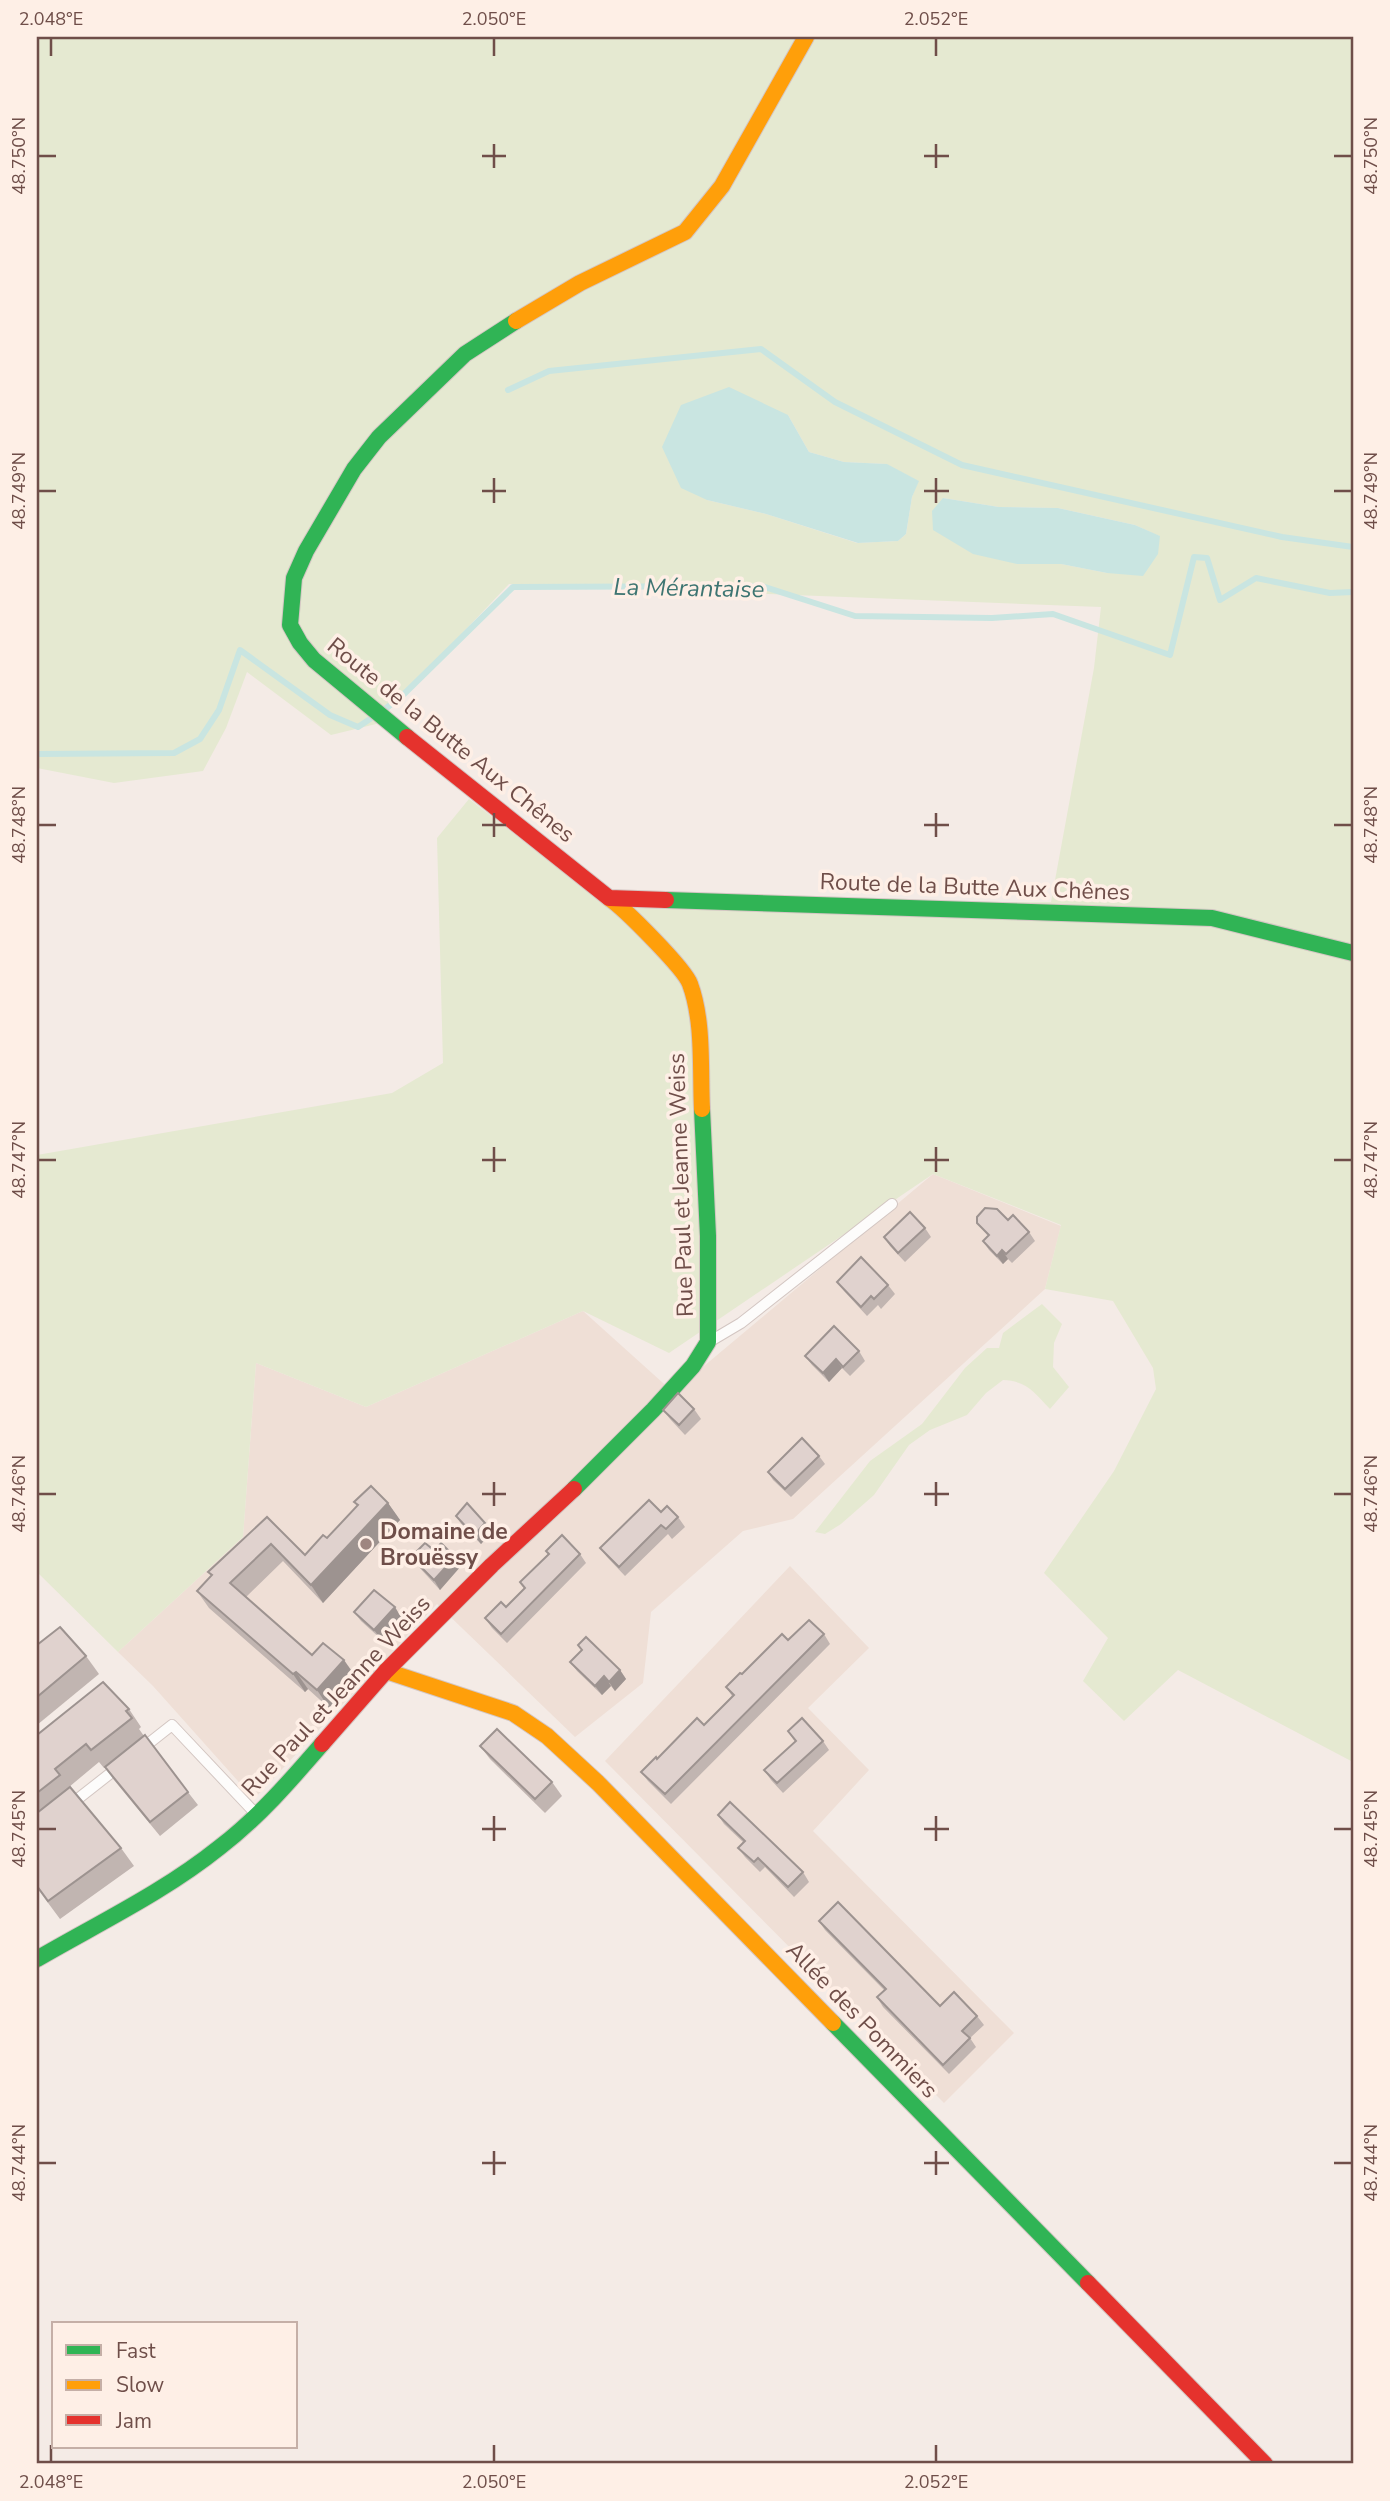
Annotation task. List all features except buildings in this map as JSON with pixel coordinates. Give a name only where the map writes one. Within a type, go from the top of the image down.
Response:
[{"type":"street","name":"Route de la Butte Aux Chênes","points":[[806,37],[722,186],[685,232],[580,283],[465,354],[379,437],[354,469],[306,551],[294,578],[290,625],[300,643],[314,660],[377,713],[609,898],[1212,918],[1353,953]]},
{"type":"street","name":"Rue Paul et Jeanne Weiss","points":[[37,1959],[200,1863],[257,1815],[386,1671],[653,1410],[693,1366],[708,1342],[708,1236],[698,1020],[690,982],[625,909],[609,898]]},
{"type":"street","name":"Allée des Pommiers","points":[[386,1671],[513,1713],[549,1737],[598,1783],[1265,2464]]},
{"type":"lane","points":[[708,1342],[741,1322],[892,1205]]},
{"type":"lane","points":[[58,1814],[172,1725],[257,1815]]},
{"type":"shaded area","points":[[933,1174],[1061,1226],[1045,1289],[793,1519],[743,1531],[651,1612],[643,1683],[575,1737],[437,1604],[254,1799],[153,1686],[118,1652],[243,1537],[256,1363],[366,1407],[583,1311],[673,1392]]},
{"type":"shaded area","points":[[790,1566],[869,1648],[808,1708],[869,1770],[813,1831],[1014,2033],[944,2103],[605,1761]]},
{"type":"green space","points":[[37,37],[1353,37],[1353,1762],[1178,1670],[1124,1721],[1083,1681],[1108,1638],[1044,1573],[1114,1471],[1156,1389],[1153,1368],[1113,1301],[1045,1289],[1061,1225],[933,1174],[669,1353],[583,1311],[366,1407],[256,1363],[243,1537],[118,1652],[37,1572],[37,1155],[392,1093],[443,1063],[437,838],[469,799],[601,901],[1051,902],[1094,668],[1101,607],[509,584],[376,724],[331,735],[247,672],[226,728],[203,771],[114,783],[37,768]],"holes":[[[788,415],[809,452],[844,462],[886,464],[918,481],[912,497],[906,534],[898,541],[857,543],[766,514],[707,500]],[[943,498],[999,507],[1058,508],[1135,525],[1159,536],[1107,573],[1061,564],[1017,564]]]},
{"type":"green space","points":[[1042,1304],[1062,1324],[1054,1343],[1053,1367],[1069,1387],[1050,1409],[1024,1385],[1003,1380],[986,1393],[967,1415],[930,1430],[909,1445],[874,1495],[841,1524],[825,1534],[815,1532],[870,1461],[922,1424],[965,1368],[987,1348],[999,1348],[1003,1333]]},
{"type":"water","points":[[729,387],[788,415],[809,452],[844,462],[887,464],[919,481],[912,497],[906,534],[898,541],[858,543],[766,514],[707,500],[681,488],[662,447],[681,405]]},
{"type":"water","points":[[943,498],[999,507],[1058,508],[1135,525],[1160,536],[1158,554],[1143,576],[1107,573],[1061,564],[1017,564],[973,554],[933,530],[932,511]]},
{"type":"waterway","points":[[508,390],[549,371],[761,349],[835,402],[962,465],[1282,537],[1353,547]]},
{"type":"waterway","name":"La Mérantaise","points":[[385,709],[402,696],[513,587],[762,586],[855,616],[992,618],[1053,614],[1170,655],[1194,557],[1207,558],[1220,600],[1256,578],[1330,593],[1353,592]]},
{"type":"waterway","name":"La Mérantaise","points":[[37,754],[174,753],[200,739],[219,710],[240,650],[330,715],[358,727],[370,719]]},
{"type":"traffic: fast","points":[[407,737],[314,660],[300,643],[290,625],[294,578],[306,551],[354,469],[379,437],[465,354],[516,321]]},
{"type":"traffic: fast","points":[[666,900],[1212,918],[1353,953]]},
{"type":"traffic: fast","points":[[574,1489],[653,1410],[693,1366],[708,1342],[708,1236],[702,1109]]},
{"type":"traffic: fast","points":[[37,1959],[154,1893],[199,1863],[261,1811],[322,1744]]},
{"type":"traffic: fast","points":[[833,2023],[1088,2283]]},
{"type":"traffic: slow","points":[[516,321],[580,283],[685,232],[722,186],[806,37]]},
{"type":"traffic: slow","points":[[609,898],[653,939],[690,984],[698,1014],[702,1109]]},
{"type":"traffic: slow","points":[[386,1671],[513,1713],[547,1736],[598,1783],[833,2023]]},
{"type":"traffic: jam","points":[[407,737],[609,898],[666,900]]},
{"type":"traffic: jam","points":[[322,1744],[386,1671],[492,1565],[574,1489]]},
{"type":"traffic: jam","points":[[1088,2283],[1265,2464]]},
{"type":"place","name":"Domaine de Brouëssy","points":[[366,1544]]}]
